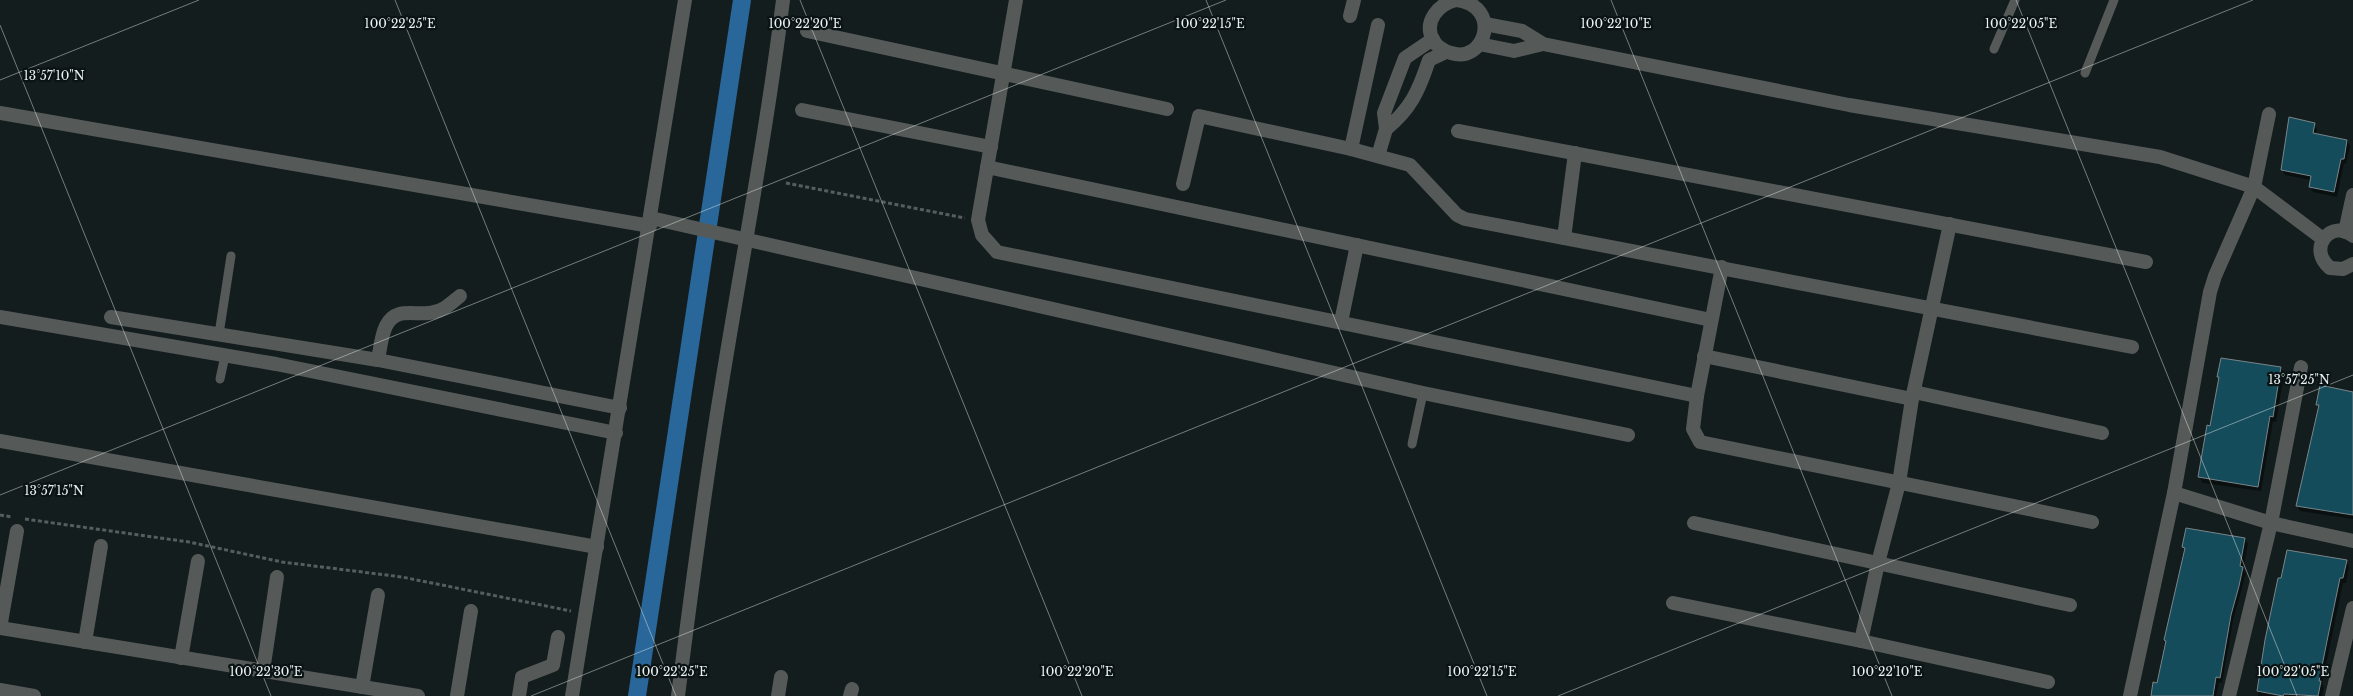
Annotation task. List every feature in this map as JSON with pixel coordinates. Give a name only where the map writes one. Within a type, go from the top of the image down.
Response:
[{"type":"street","points":[[572,696],[685,0]]},
{"type":"street","points":[[678,696],[721,389],[773,85],[783,0]]},
{"type":"street","points":[[1016,0],[978,220],[982,235],[997,252],[1697,396]]},
{"type":"street","points":[[1350,16],[1354,0]]},
{"type":"street","points":[[1452,1],[1466,1],[1481,5],[1485,32],[1479,44],[1466,53],[1455,54],[1446,52],[1433,39],[1431,31],[1434,15],[1439,7],[1452,1]]},
{"type":"street","points":[[1485,24],[1522,31],[1543,44],[1849,106],[2160,157],[2254,187],[2323,239]]},
{"type":"street","points":[[1351,149],[1378,25]]},
{"type":"street","points":[[807,31],[1167,109]]},
{"type":"street","points":[[1378,156],[1386,129],[1384,113],[1405,58],[1433,39]]},
{"type":"street","points":[[1479,44],[1514,51],[1543,44]]},
{"type":"street","points":[[1386,129],[1401,118],[1418,92],[1428,60],[1446,52]]},
{"type":"street","points":[[802,110],[991,147]]},
{"type":"street","points":[[0,114],[650,222],[665,221],[1423,393],[1628,435]]},
{"type":"street","points":[[2130,696],[2174,493],[2210,292],[2214,276],[2254,187],[2269,114]]},
{"type":"street","points":[[1183,184],[1199,116],[1351,149],[1410,165],[1417,170],[1457,215],[1465,219],[2132,347]]},
{"type":"street","points":[[1458,131],[2146,262]]},
{"type":"street","points":[[1564,238],[1575,153]]},
{"type":"street","points":[[987,166],[1711,320]]},
{"type":"street","points":[[2353,195],[2349,234],[2333,232],[2323,239],[2320,245],[2321,258],[2330,268],[2343,269],[2353,264]]},
{"type":"street","points":[[1861,641],[1878,563],[1899,483],[1913,395],[1950,224]]},
{"type":"street","points":[[1341,322],[1356,245]]},
{"type":"street","points":[[1722,267],[1697,396],[1693,429],[1700,442],[2092,522]]},
{"type":"street","points":[[378,360],[386,327],[392,317],[402,312],[424,314],[437,312],[444,309],[460,296]]},
{"type":"street","points":[[0,317],[276,364],[616,433]]},
{"type":"street","points":[[111,317],[378,360],[620,408]]},
{"type":"street","points":[[1704,356],[2102,433]]},
{"type":"street","points":[[2229,696],[2271,523],[2301,367]]},
{"type":"street","points":[[0,441],[597,547]]},
{"type":"street","points":[[2174,493],[2271,523],[2353,541]]},
{"type":"street","points":[[1694,523],[2070,605]]},
{"type":"street","points":[[17,531],[0,628],[418,696]]},
{"type":"street","points":[[85,642],[101,546]]},
{"type":"street","points":[[181,658],[198,561]]},
{"type":"street","points":[[263,671],[277,577]]},
{"type":"street","points":[[362,687],[378,594]]},
{"type":"street","points":[[1672,603],[1861,641],[2048,682]]},
{"type":"street","points":[[2332,696],[2353,608]]},
{"type":"street","points":[[456,696],[471,611]]},
{"type":"street","points":[[519,696],[522,677],[553,665],[558,637]]},
{"type":"street","points":[[778,696],[781,677]]},
{"type":"street","points":[[0,690],[34,696]]},
{"type":"lane","points":[[1994,49],[2015,0]]},
{"type":"lane","points":[[2085,74],[2114,0]]},
{"type":"lane","points":[[219,334],[231,256]]},
{"type":"lane","points":[[220,379],[225,356]]},
{"type":"lane","points":[[1412,444],[1423,393]]},
{"type":"path","points":[[786,182],[978,220]]},
{"type":"path","points":[[0,515],[189,542],[282,562],[402,577],[586,614]]},
{"type":"building","points":[[2289,117],[2315,123],[2313,133],[2347,140],[2344,159],[2341,159],[2334,192],[2309,187],[2311,176],[2281,170]]},
{"type":"building","points":[[2221,358],[2281,367],[2273,417],[2270,416],[2258,487],[2198,477],[2207,425],[2210,426]]},
{"type":"building","points":[[2320,385],[2353,392],[2353,515],[2296,506],[2319,405],[2316,405]]},
{"type":"building","points":[[2186,528],[2245,538],[2240,566],[2243,567],[2231,615],[2220,678],[2216,677],[2213,696],[2151,696],[2153,682],[2157,683],[2166,641],[2164,640],[2185,548],[2182,547]]},
{"type":"building","points":[[2287,550],[2347,560],[2343,578],[2340,578],[2319,681],[2321,681],[2318,696],[2284,694],[2283,696],[2257,691],[2278,578],[2281,578]]},
{"type":"waterway","points":[[637,696],[742,0]]}]
